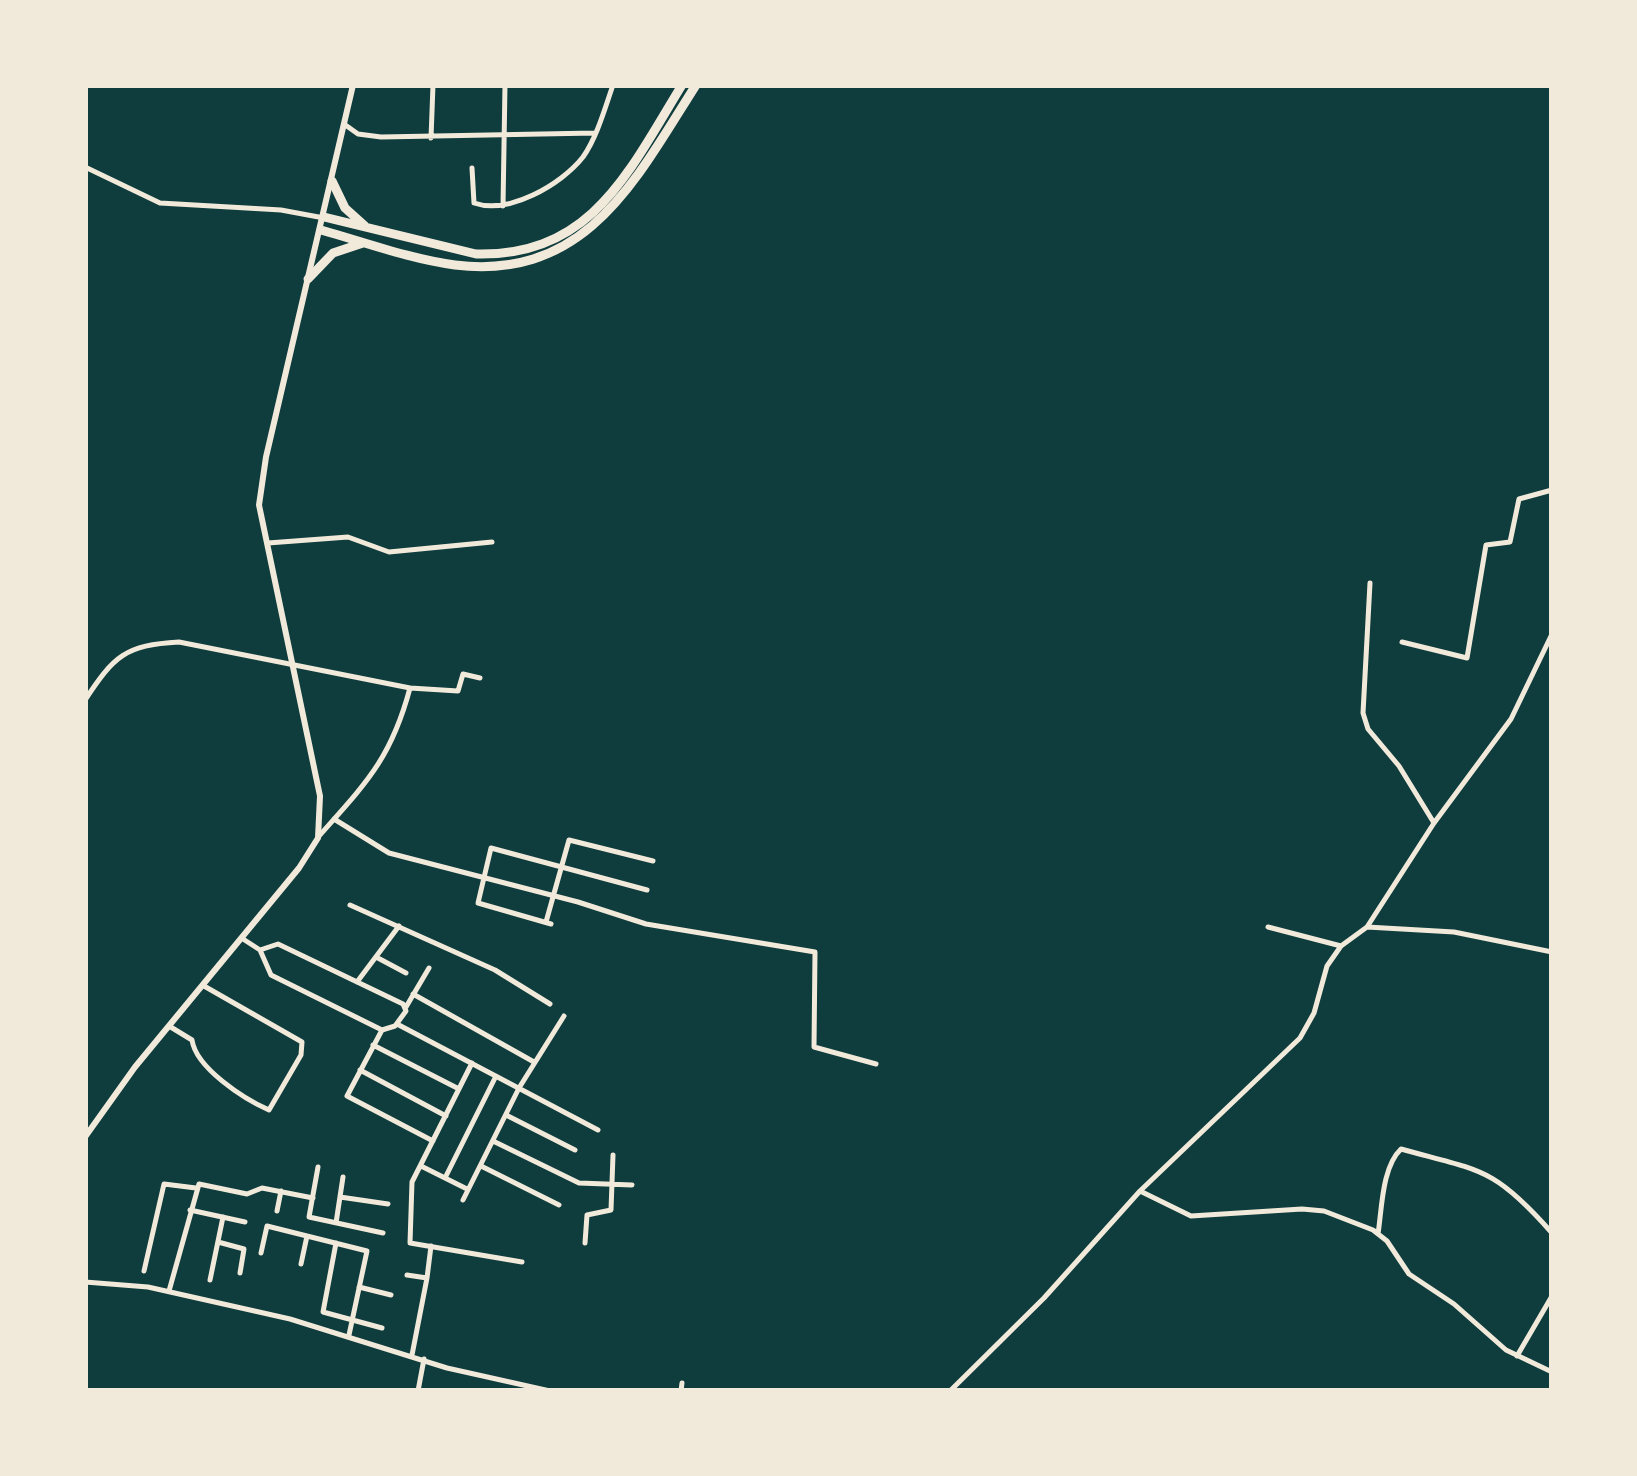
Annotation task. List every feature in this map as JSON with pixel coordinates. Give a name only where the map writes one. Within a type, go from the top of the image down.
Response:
[{"type":"highway","points":[[324,218],[476,254],[502,254],[550,242],[573,230],[608,200],[682,85]]},
{"type":"highway","points":[[320,230],[474,266],[502,266],[553,251],[615,208],[696,85]]},
{"type":"highway","points":[[332,181],[345,208],[367,228]]},
{"type":"highway","points":[[308,279],[333,253],[366,242]]},
{"type":"street","points":[[318,838],[320,796],[259,504],[266,457],[353,85]]},
{"type":"street","points":[[431,138],[433,85]]},
{"type":"street","points":[[503,206],[505,85]]},
{"type":"street","points":[[472,168],[472,201],[503,206],[529,196],[573,167],[595,133],[613,85]]},
{"type":"street","points":[[344,124],[367,136],[595,133]]},
{"type":"street","points":[[85,167],[160,203],[281,210],[324,218]]},
{"type":"street","points":[[1552,394],[1552,422]]},
{"type":"street","points":[[1402,642],[1467,658],[1486,544],[1510,542],[1518,499],[1552,490]]},
{"type":"street","points":[[268,544],[348,537],[389,552],[492,542]]},
{"type":"street","points":[[1370,583],[1363,712],[1368,728],[1400,766],[1434,823]]},
{"type":"street","points":[[950,1391],[1044,1298],[1140,1190],[1300,1038],[1314,1013],[1327,966],[1341,946],[1367,927],[1434,823],[1511,719],[1552,634]]},
{"type":"street","points":[[85,700],[108,664],[146,644],[201,644],[410,688],[458,691],[463,674],[480,678]]},
{"type":"street","points":[[85,1136],[243,939],[318,838],[378,769],[398,732],[410,688]]},
{"type":"street","points":[[334,820],[390,853],[553,895],[646,924],[815,952],[814,1047],[876,1064]]},
{"type":"street","points":[[647,890],[561,867],[491,848],[478,903],[548,923],[553,895],[561,867],[569,840],[653,861]]},
{"type":"street","points":[[350,905],[495,970],[550,1004]]},
{"type":"street","points":[[356,982],[399,926]]},
{"type":"street","points":[[1268,927],[1341,946]]},
{"type":"street","points":[[1367,927],[1454,932],[1552,949]]},
{"type":"street","points":[[243,939],[260,950],[271,976],[382,1030]]},
{"type":"street","points":[[260,950],[278,944],[406,1007]]},
{"type":"street","points":[[376,956],[406,973]]},
{"type":"street","points":[[429,968],[397,1024],[382,1030],[347,1096],[433,1140]]},
{"type":"street","points":[[170,1026],[190,1037],[196,1056],[252,1102],[270,1108],[302,1055],[302,1042],[204,986]]},
{"type":"street","points":[[413,994],[534,1062]]},
{"type":"street","points":[[463,1200],[519,1088],[564,1016]]},
{"type":"street","points":[[397,1024],[598,1130]]},
{"type":"street","points":[[373,1045],[459,1089]]},
{"type":"street","points":[[472,1064],[410,1190],[410,1243],[522,1262]]},
{"type":"street","points":[[360,1070],[446,1116]]},
{"type":"street","points":[[445,1178],[496,1076]]},
{"type":"street","points":[[506,1115],[574,1150]]},
{"type":"street","points":[[492,1140],[578,1184],[632,1185]]},
{"type":"street","points":[[1378,1234],[1393,1158],[1402,1149],[1473,1166],[1490,1175],[1511,1189],[1552,1232]]},
{"type":"street","points":[[585,1242],[586,1217],[611,1210],[613,1155]]},
{"type":"street","points":[[480,1165],[559,1205]]},
{"type":"street","points":[[421,1166],[468,1190]]},
{"type":"street","points":[[318,1167],[309,1217],[384,1233]]},
{"type":"street","points":[[336,1222],[343,1177]]},
{"type":"street","points":[[144,1270],[164,1184],[196,1188],[202,1184],[247,1194],[258,1188],[312,1198]]},
{"type":"street","points":[[169,1291],[196,1188]]},
{"type":"street","points":[[1140,1190],[1191,1216],[1302,1209],[1324,1212],[1378,1234],[1402,1268],[1517,1356],[1552,1372]]},
{"type":"street","points":[[277,1210],[282,1191]]},
{"type":"street","points":[[340,1197],[388,1204]]},
{"type":"street","points":[[190,1210],[245,1222]]},
{"type":"street","points":[[210,1280],[222,1217]]},
{"type":"street","points":[[261,1252],[267,1226],[367,1251],[349,1335]]},
{"type":"street","points":[[301,1264],[307,1236]]},
{"type":"street","points":[[218,1242],[244,1249],[240,1273]]},
{"type":"street","points":[[336,1243],[323,1312],[382,1328]]},
{"type":"street","points":[[412,1355],[431,1246]]},
{"type":"street","points":[[406,1276],[427,1278]]},
{"type":"street","points":[[85,1282],[169,1291],[349,1335],[424,1360],[550,1391]]},
{"type":"street","points":[[359,1287],[391,1295]]},
{"type":"street","points":[[1517,1356],[1552,1296]]},
{"type":"street","points":[[418,1391],[424,1360]]}]
